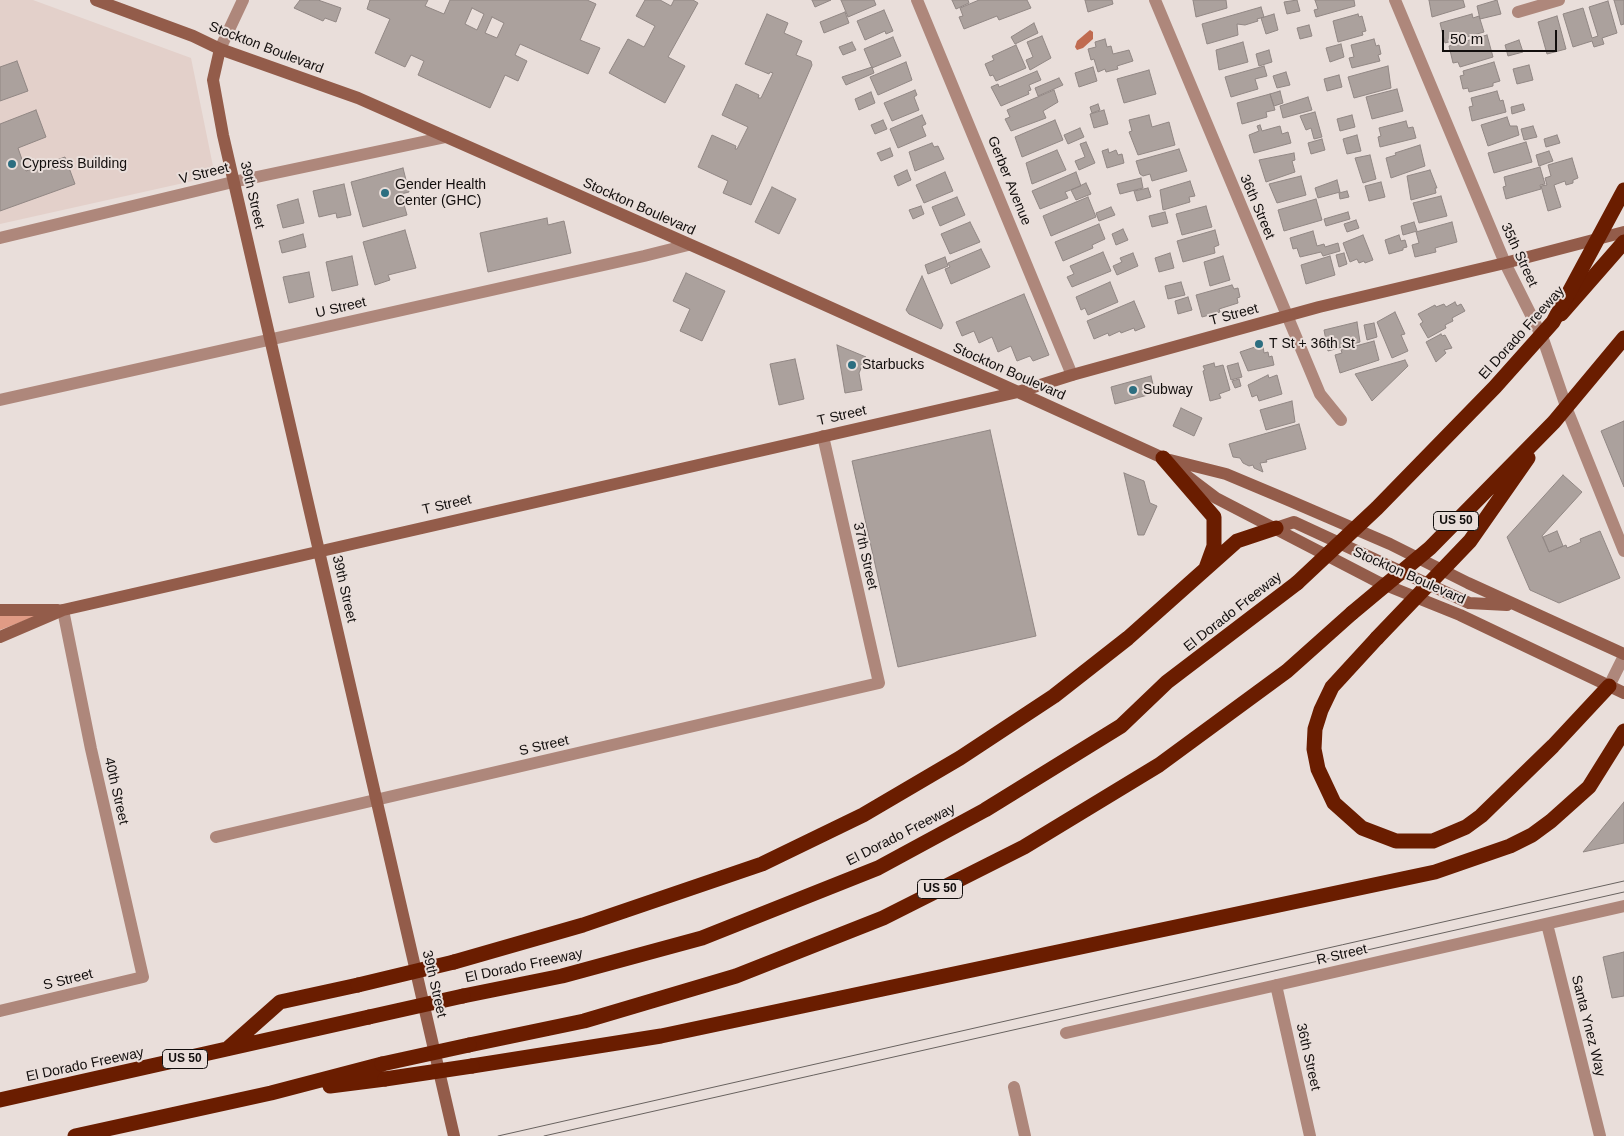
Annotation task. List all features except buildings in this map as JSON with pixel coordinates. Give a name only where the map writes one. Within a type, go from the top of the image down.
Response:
[{"type":"highway","points":[[1553,322],[1624,190]]},
{"type":"highway","name":"El Dorado Freeway","points":[[0,1100],[462,996],[562,976],[702,938],[878,868],[986,810],[1121,726],[1167,682],[1297,583],[1377,508],[1495,387],[1624,242]]},
{"type":"highway","name":"US 50","points":[[384,1071],[469,1045],[584,1021],[736,976],[883,918],[1024,847],[1159,765],[1287,671],[1352,613],[1430,548],[1554,422],[1624,338]]},
{"type":"highway","points":[[1554,422],[1470,541],[1332,687],[1318,719],[1314,749],[1318,769],[1334,803],[1362,828],[1396,842],[1433,841],[1466,827],[1481,816],[1553,746],[1609,686]]},
{"type":"highway","points":[[1163,458],[1214,517],[1214,546],[1204,572]]},
{"type":"highway","points":[[226,1050],[280,1002],[454,962],[583,925],[762,864],[863,815],[960,758],[1054,696],[1128,638],[1237,541],[1276,528]]},
{"type":"highway","points":[[75,1136],[271,1093],[384,1071],[472,1066],[661,1036],[1435,872],[1510,846],[1532,835],[1551,821],[1589,787],[1624,731]]},
{"type":"street","name":"Stockton Boulevard","points":[[96,0],[193,36],[220,49],[358,98],[1163,458],[1226,474],[1390,544],[1514,605],[1624,655]]},
{"type":"street","points":[[220,49],[243,0]]},
{"type":"street","name":"Gerber Avenue","points":[[917,0],[1072,374]]},
{"type":"street","name":"36th Street","points":[[1155,0],[1320,394],[1341,420]]},
{"type":"street","name":"35th Street","points":[[1395,0],[1505,263],[1543,339],[1568,412],[1624,551]]},
{"type":"street","points":[[1518,12],[1559,0]]},
{"type":"street","name":"39th Street","points":[[220,49],[213,80],[233,182],[454,1136]]},
{"type":"street","name":"V Street","points":[[0,238],[233,182],[446,137]]},
{"type":"street","name":"T Street","points":[[0,637],[63,610],[319,550],[1018,392],[1072,374],[1287,316],[1624,232]]},
{"type":"street","name":"U Street","points":[[0,400],[688,245]]},
{"type":"street","name":"37th Street","points":[[823,436],[878,683]]},
{"type":"street","name":"Stockton Boulevard","points":[[1163,458],[1216,498],[1378,582],[1460,615],[1624,692]]},
{"type":"street","points":[[1276,528],[1294,522],[1469,604],[1514,605]]},
{"type":"street","name":"T Street","points":[[0,610],[63,610]]},
{"type":"street","name":"40th Street","points":[[63,610],[142,977]]},
{"type":"street","points":[[1609,686],[1624,655]]},
{"type":"street","name":"S Street","points":[[216,837],[878,683]]},
{"type":"street","name":"R Street","points":[[1066,1033],[1624,906]]},
{"type":"street","name":"Santa Ynez Way","points":[[1547,924],[1600,1136]]},
{"type":"street","name":"S Street","points":[[0,1011],[142,977]]},
{"type":"street","name":"36th Street","points":[[1276,985],[1310,1136]]},
{"type":"street","points":[[1014,1087],[1025,1136]]},
{"type":"shaded area","points":[[0,0],[33,0],[191,58],[215,176],[0,224]]},
{"type":"shaded area","points":[[1090,30],[1093,32],[1093,39],[1083,48],[1077,50],[1075,47],[1077,41]]},
{"type":"shaded area","points":[[0,615],[39,615],[0,630]]},
{"type":"tram line","points":[[498,1136],[1624,881]]},
{"type":"tram line","points":[[544,1136],[1624,892]]},
{"type":"place","name":"Cypress Building","points":[[12,164]]},
{"type":"place","name":"Gender Health Center (GHC)","points":[[385,193]]},
{"type":"place","name":"T St + 36th St","points":[[1259,344]]},
{"type":"place","name":"Starbucks","points":[[852,365]]},
{"type":"place","name":"Subway","points":[[1133,390]]}]
